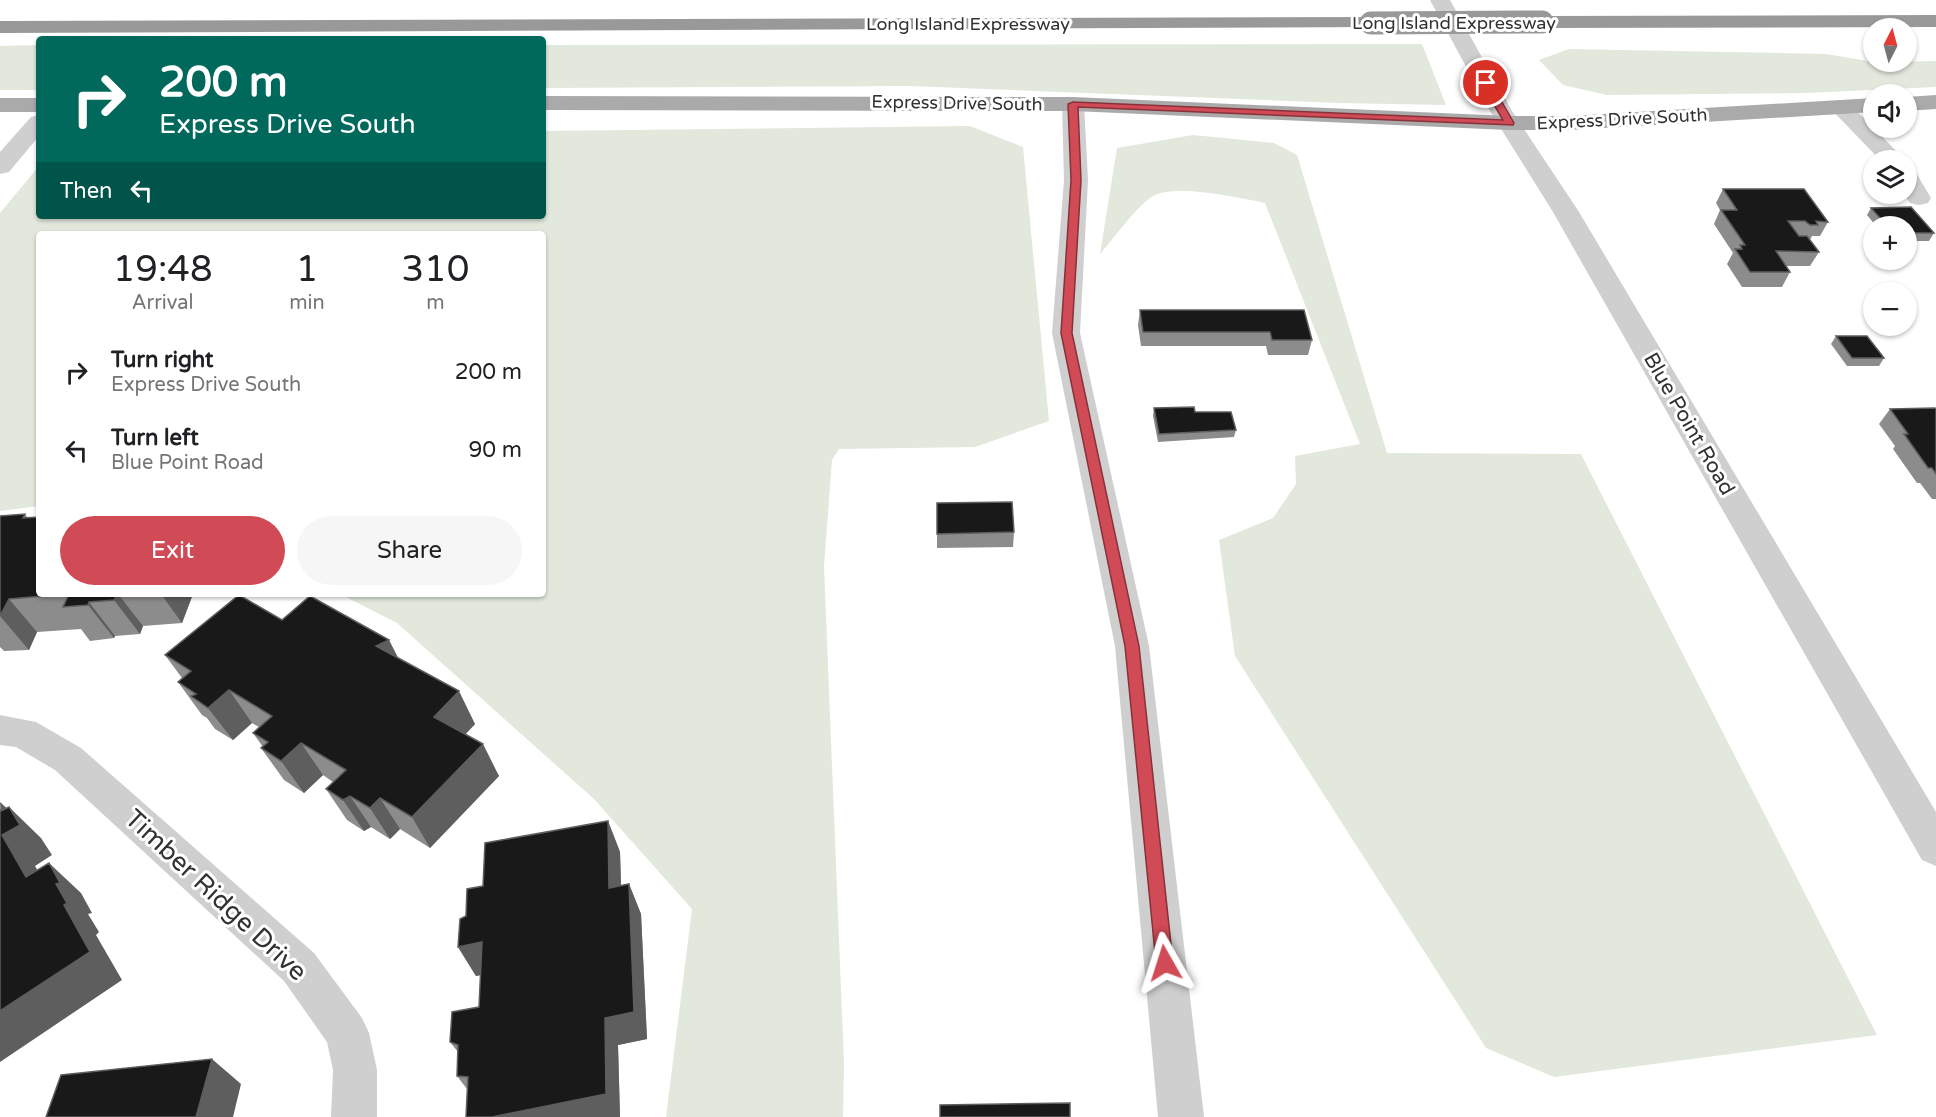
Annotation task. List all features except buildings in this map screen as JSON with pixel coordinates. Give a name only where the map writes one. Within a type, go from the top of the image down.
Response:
[{"type":"highway","name":"Long Island Expressway","points":[[0,27],[1936,21]]},
{"type":"main road","points":[[1917,103],[1936,102]]},
{"type":"main road","name":"Express Drive South","points":[[546,103],[1073,104],[1509,123],[1569,123],[1863,106]]},
{"type":"main road","points":[[0,105],[36,105]]},
{"type":"street","name":"Blue Point Road","points":[[1440,0],[1509,123],[1566,212],[1936,848]]},
{"type":"street","points":[[1073,104],[1076,180],[1066,333],[1132,646],[1180,1117]]},
{"type":"street","points":[[1840,107],[1883,150]]},
{"type":"street","points":[[0,167],[36,125]]},
{"type":"street","name":"Timber Ridge Drive","points":[[0,729],[23,733],[68,759],[299,967],[347,1034],[355,1070],[354,1117]]},
{"type":"shaded area","points":[[1422,44],[1446,105],[910,86],[546,88],[546,45]]},
{"type":"shaded area","points":[[36,45],[36,90],[0,90],[0,46]]},
{"type":"shaded area","points":[[1569,49],[1826,54],[1863,60],[1863,72],[1917,72],[1917,61],[1936,61],[1936,87],[1917,88],[1917,84],[1863,84],[1863,90],[1806,93],[1607,95],[1563,85],[1539,60]]},
{"type":"shaded area","points":[[970,126],[1023,147],[1049,421],[975,447],[839,449],[832,460],[824,566],[844,1064],[843,1117],[666,1117],[692,909],[594,799],[397,623],[346,597],[546,597],[546,231],[36,231],[36,506],[0,511],[0,213],[36,170],[36,219],[546,219],[546,131]]},
{"type":"shaded area","points":[[1193,135],[1274,143],[1297,155],[1387,453],[1581,454],[1877,1035],[1554,1077],[1486,1048],[1235,656],[1219,540],[1273,518],[1296,484],[1295,456],[1360,444],[1265,203],[1189,191],[1160,193],[1150,198],[1137,210],[1100,254],[1117,148]]},
{"type":"route","points":[[1165,963],[1132,646],[1066,333],[1076,180],[1073,104],[1509,123],[1486,83]]}]
